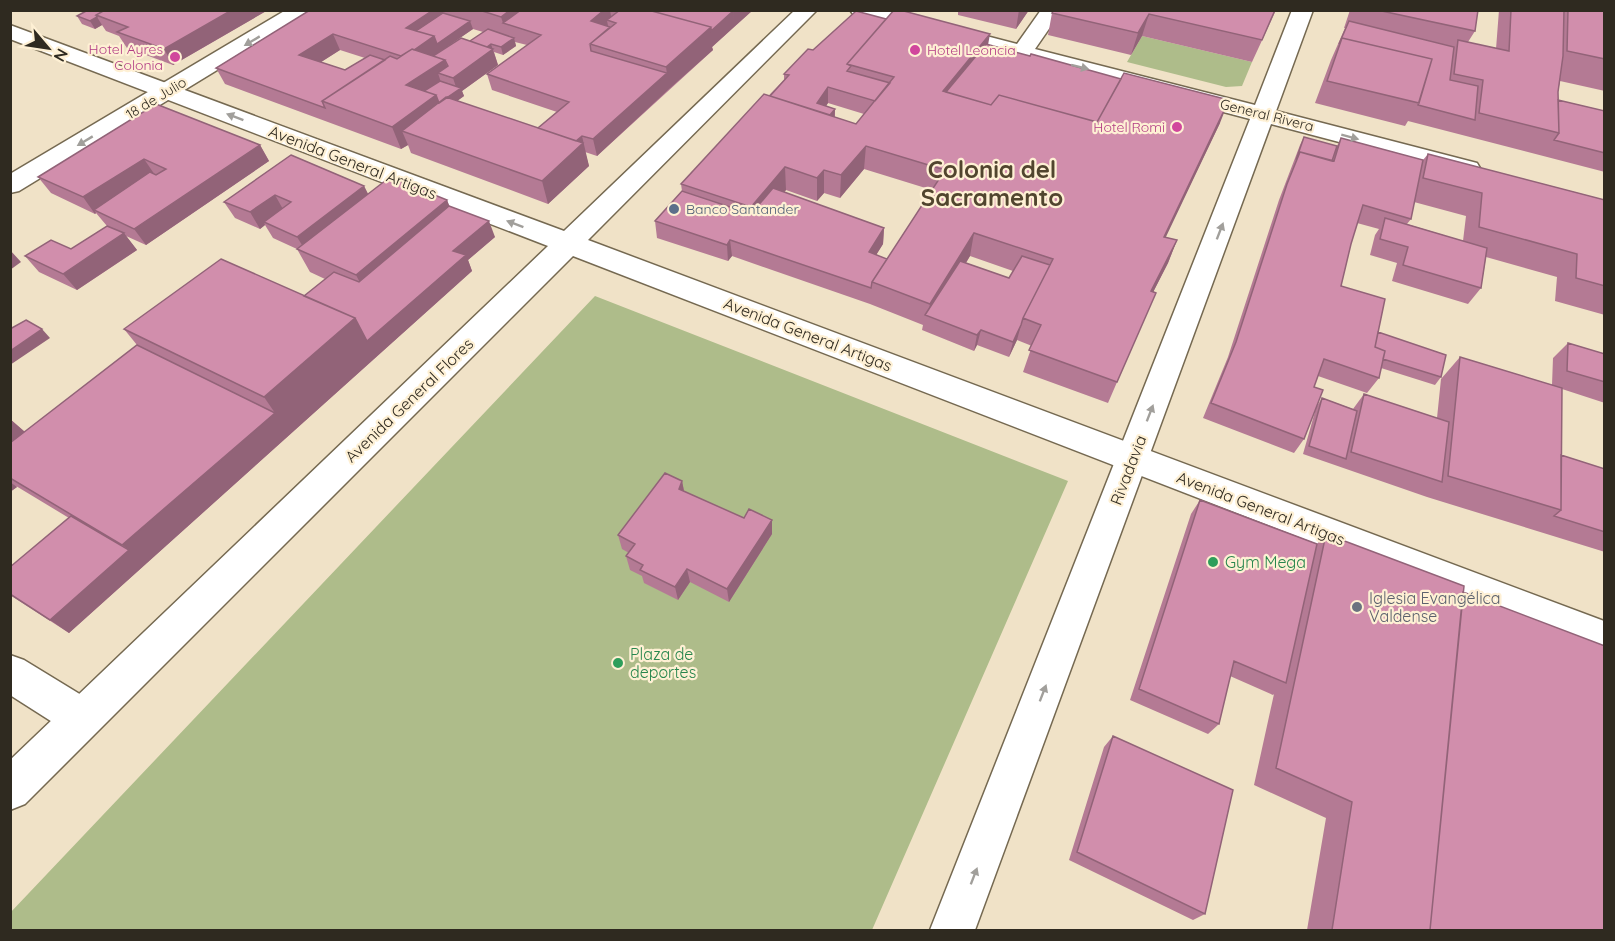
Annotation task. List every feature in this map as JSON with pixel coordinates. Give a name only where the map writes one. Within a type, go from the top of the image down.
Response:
[{"type":"street","name":"18 de Julio","points":[[10,185],[302,10]]},
{"type":"street","name":"Avenida General Flores","points":[[10,789],[807,10]]},
{"type":"street","name":"General Rivera","points":[[860,10],[1491,174]]},
{"type":"street","points":[[1022,52],[1052,10]]},
{"type":"street","name":"Rivadavia","points":[[953,930],[1265,115],[1294,15]]},
{"type":"street","name":"Avenida General Artigas","points":[[10,31],[1605,638]]},
{"type":"street","points":[[10,673],[82,718]]},
{"type":"green space","points":[[1142,36],[1252,62],[1242,86],[1226,87],[1127,62]]},
{"type":"green space","name":"Plaza de deportes","points":[[595,296],[1068,481],[872,930],[11,930],[10,913]]},
{"type":"building","points":[[88,10],[105,10],[90,21],[77,16]]},
{"type":"building","points":[[105,10],[232,10],[164,49],[117,32],[128,27],[96,15]]},
{"type":"building","points":[[310,10],[433,10],[406,28],[434,36],[401,56],[333,34],[299,55],[345,70],[370,55],[385,60],[322,101],[325,108],[216,68]]},
{"type":"building","points":[[479,10],[510,10],[501,17]]},
{"type":"building","points":[[521,10],[604,10],[591,21],[610,27],[590,44],[591,51],[667,73],[593,139],[582,136],[576,141],[538,128],[569,102],[487,74],[541,35],[503,23]]},
{"type":"building","points":[[620,10],[648,10],[711,27],[666,67],[590,44],[616,23],[607,20]]},
{"type":"building","points":[[648,10],[733,11],[711,31],[711,27]]},
{"type":"building","points":[[894,10],[990,34],[943,91],[991,105],[999,95],[1097,122],[1124,73],[1229,100],[1164,237],[1177,240],[1151,291],[1156,293],[1117,382],[1029,350],[1041,325],[1023,318],[1053,259],[974,233],[930,304],[872,282],[945,170],[866,146],[841,175],[824,170],[817,178],[785,167],[751,207],[681,184],[764,94],[856,124],[894,77],[847,64]]},
{"type":"building","points":[[1054,10],[1275,10],[1262,40],[1149,14],[1138,33],[1052,13]]},
{"type":"building","points":[[1377,10],[1478,10],[1475,31]]},
{"type":"building","points":[[1511,10],[1564,10],[1563,56],[1558,92],[1559,133],[1479,113],[1483,80],[1454,74],[1458,40],[1509,51]]},
{"type":"building","points":[[1568,10],[1605,10],[1605,59],[1567,51]]},
{"type":"building","points":[[856,11],[886,19],[847,64],[851,66],[847,71],[890,83],[875,101],[828,87],[817,103],[835,109],[830,115],[770,96],[789,75],[784,74],[808,49],[813,50]]},
{"type":"building","points":[[443,13],[470,21],[437,44],[434,36],[416,31]]},
{"type":"building","points":[[1349,21],[1454,47],[1450,80],[1478,86],[1475,120],[1418,105],[1432,59],[1342,38],[1339,44]]},
{"type":"building","points":[[488,29],[514,38],[501,47],[491,44],[487,47],[470,41]]},
{"type":"building","points":[[461,38],[493,49],[453,78],[438,73],[448,66],[445,60],[433,56]]},
{"type":"building","points":[[1342,38],[1432,59],[1419,103],[1327,81]]},
{"type":"building","points":[[986,44],[1121,79],[1097,122],[999,95],[991,105],[946,92]]},
{"type":"building","points":[[412,49],[445,60],[406,85],[436,95],[392,127],[322,101],[390,56],[397,59]]},
{"type":"building","points":[[440,81],[461,88],[439,103],[436,95],[424,91]]},
{"type":"building","points":[[446,97],[583,143],[542,181],[402,131]]},
{"type":"building","points":[[1558,100],[1605,111],[1605,153],[1554,140],[1559,133]]},
{"type":"building","points":[[156,104],[260,145],[134,229],[94,210],[150,172],[156,175],[166,169],[144,159],[83,197],[38,177]]},
{"type":"building","points":[[1304,137],[1337,146],[1332,161],[1300,152],[1296,160]]},
{"type":"building","points":[[1341,138],[1423,160],[1411,219],[1363,205],[1341,286],[1385,299],[1375,347],[1385,351],[1379,378],[1324,359],[1314,387],[1323,390],[1304,439],[1211,403],[1236,342],[1287,184],[1300,152],[1334,161]]},
{"type":"building","points":[[1428,154],[1605,200],[1605,286],[1576,278],[1577,254],[1479,227],[1482,193],[1423,178]]},
{"type":"building","points":[[291,155],[364,186],[297,237],[264,222],[291,202],[275,195],[250,212],[224,202]]},
{"type":"building","points":[[390,177],[447,200],[356,275],[297,249]]},
{"type":"building","points":[[773,188],[884,228],[869,252],[887,259],[872,282],[871,288],[730,240],[727,245],[655,221],[682,191],[751,214]]},
{"type":"building","points":[[449,206],[489,221],[453,251],[466,255],[367,341],[355,318],[304,296],[334,272],[359,282]]},
{"type":"building","points":[[1385,218],[1487,248],[1481,288],[1403,265],[1408,247],[1380,239]]},
{"type":"building","points":[[107,226],[124,233],[63,274],[25,256],[51,240],[71,249]]},
{"type":"building","points":[[1022,256],[1050,265],[1013,342],[981,330],[977,335],[925,315],[960,261],[1009,278]]},
{"type":"building","points":[[221,259],[355,318],[264,397],[124,329]]},
{"type":"building","points":[[26,320],[42,329],[10,351],[10,329]]},
{"type":"building","points":[[1378,332],[1446,355],[1441,377],[1383,359],[1385,351],[1375,347]]},
{"type":"building","points":[[1568,343],[1605,354],[1605,382],[1567,371]]},
{"type":"building","points":[[137,345],[275,413],[122,545],[10,478],[10,443]]},
{"type":"building","points":[[1460,357],[1562,388],[1561,510],[1448,476]]},
{"type":"building","points":[[1364,394],[1449,422],[1442,482],[1351,452]]},
{"type":"building","points":[[1322,398],[1357,411],[1346,459],[1309,446]]},
{"type":"building","points":[[1561,455],[1605,469],[1605,532],[1554,516],[1561,510]]},
{"type":"building","points":[[665,473],[682,481],[679,489],[744,518],[749,509],[772,520],[727,589],[687,569],[675,587],[640,570],[643,565],[626,556],[635,544],[618,535]]},
{"type":"building","points":[[1200,500],[1317,544],[1286,683],[1234,661],[1219,724],[1139,689]]},
{"type":"building","points":[[71,516],[129,550],[50,620],[10,594],[10,567]]},
{"type":"building","points":[[1326,534],[1464,586],[1430,930],[1332,930],[1352,802],[1276,768]]},
{"type":"building","points":[[1463,592],[1605,646],[1605,930],[1430,930]]},
{"type":"building","points":[[1113,736],[1233,790],[1205,914],[1077,852]]},
{"type":"place","name":"Hotel Leoncia","points":[[915,50]]},
{"type":"place","name":"Hotel Ayres Colonia","points":[[175,57]]},
{"type":"place","name":"Hotel Romi","points":[[1177,127]]},
{"type":"place","name":"Banco Santander","points":[[674,209]]},
{"type":"place","name":"Gym Mega","points":[[1213,562]]},
{"type":"place","name":"Iglesia Evangélica Valdense","points":[[1357,607]]},
{"type":"place","name":"Plaza de deportes","points":[[618,663]]},
{"type":"district","name":"Colonia del Sacramento","points":[[992,183]]}]
